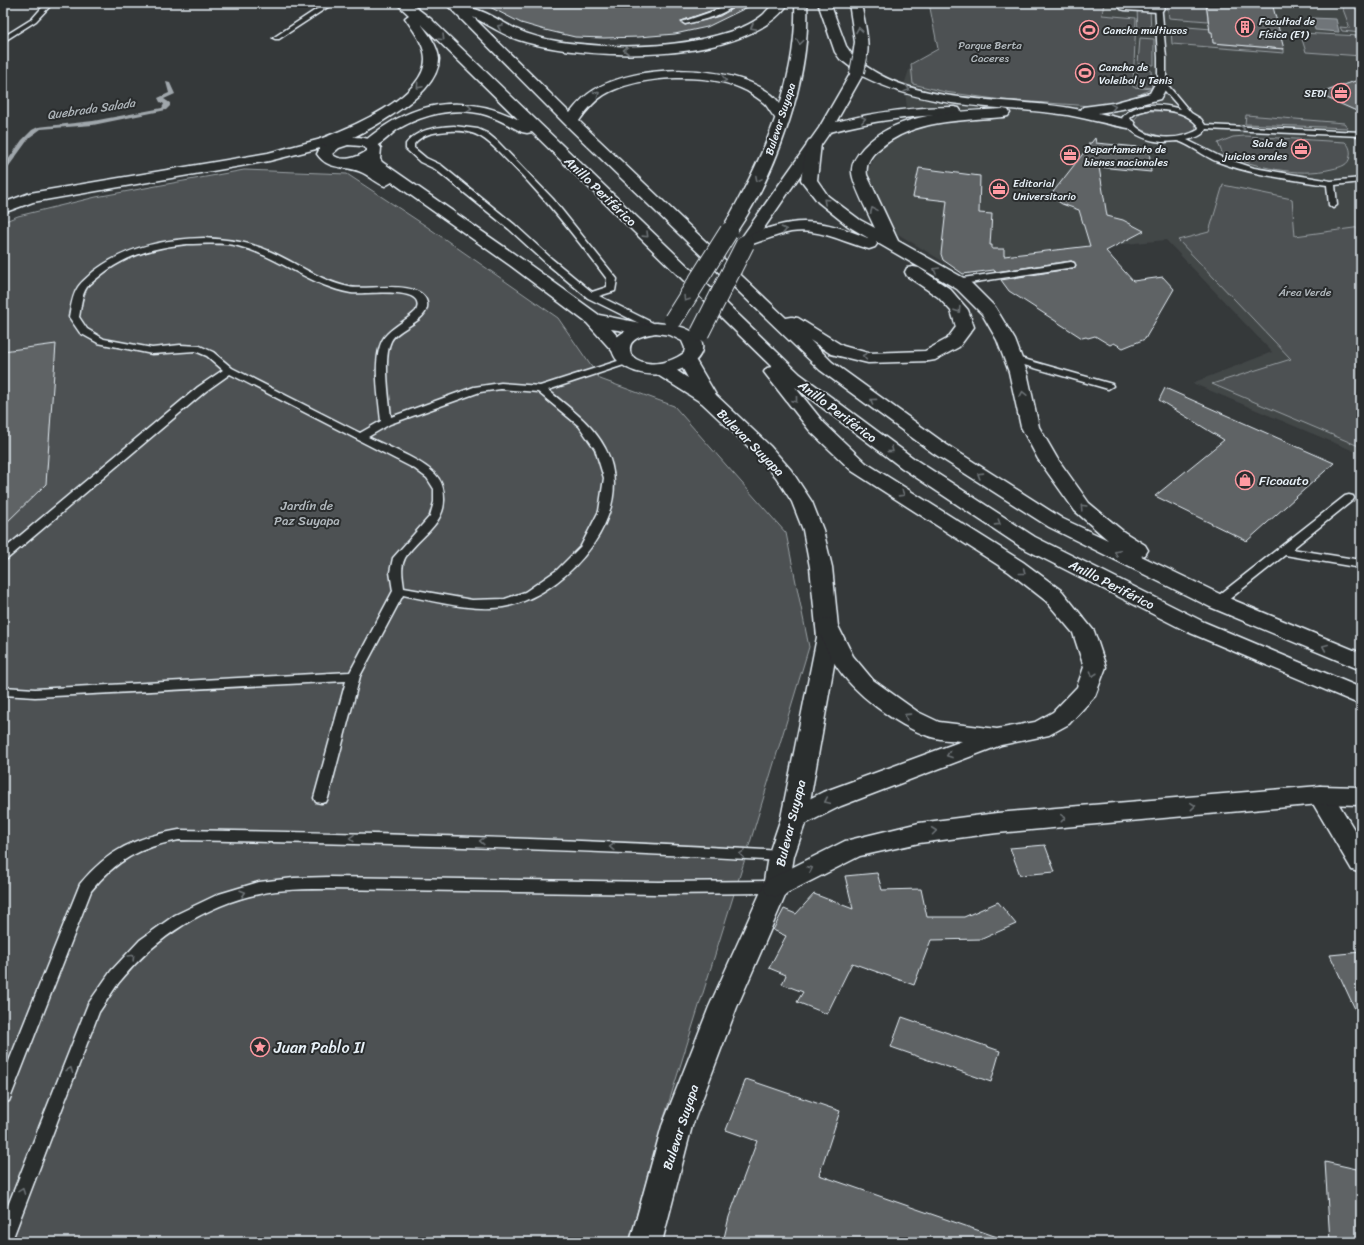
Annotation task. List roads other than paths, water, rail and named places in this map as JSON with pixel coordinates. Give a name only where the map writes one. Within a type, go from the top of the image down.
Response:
[{"type":"main road","name":"Anillo Periférico","points":[[402,3],[426,22],[794,378],[909,464],[1028,542],[1196,627],[1361,697]]},
{"type":"main road","points":[[309,156],[332,142],[387,114],[412,94],[427,77],[432,66],[432,58],[429,48],[402,3]]},
{"type":"main road","points":[[452,4],[477,14],[499,27],[526,38],[561,46],[605,50],[648,50],[718,41],[751,29],[767,19],[783,3]]},
{"type":"main road","name":"Bulevar Suyapa","points":[[660,327],[729,231],[764,167],[782,117],[796,65],[801,38],[801,3]]},
{"type":"main road","points":[[824,3],[844,55],[858,69],[884,82],[928,96],[1060,111],[1130,127]]},
{"type":"main road","points":[[372,149],[373,159],[377,165],[517,263],[593,319],[624,355],[647,368],[659,368],[680,364],[694,346],[746,242],[819,136],[857,72],[861,42],[854,3]]},
{"type":"main road","points":[[452,4],[571,122],[752,297],[826,366],[940,449],[1056,523],[1218,602],[1361,662]]},
{"type":"main road","points":[[1125,6],[1158,6]]},
{"type":"main road","points":[[571,122],[589,99],[603,90],[644,78],[696,75],[735,82],[754,90],[768,99],[782,117]]},
{"type":"main road","points":[[1060,111],[1101,110],[1129,105],[1155,96],[1162,83]]},
{"type":"main road","points":[[332,142],[331,146],[324,154],[326,158],[338,162],[362,160],[372,149],[383,132],[393,126],[415,115],[431,111],[462,108],[478,109],[501,116],[547,139]]},
{"type":"main road","points":[[819,136],[866,118],[894,113],[928,110],[1003,113],[1130,127]]},
{"type":"main road","points":[[891,244],[874,211],[859,173],[863,156],[878,141],[900,128],[929,121],[1003,113]]},
{"type":"main road","points":[[819,136],[809,180],[823,199],[854,223],[963,285],[989,311],[1006,340],[1018,372],[1030,427],[1048,459],[1082,507],[1117,537],[1218,602]]},
{"type":"main road","points":[[332,142],[356,141],[372,149]]},
{"type":"main road","points":[[3,208],[30,198],[238,163],[309,156],[367,169],[500,261],[517,263]]},
{"type":"main road","points":[[746,242],[796,227],[821,228],[842,233],[874,246],[944,293],[959,310],[965,327],[953,343],[929,356],[868,358],[837,350],[752,297]]},
{"type":"main road","name":"Bulevar Suyapa","points":[[593,319],[660,327],[685,335],[691,340],[694,346],[709,399]]},
{"type":"main road","points":[[738,324],[777,378],[817,427],[859,467],[1016,567],[1054,596],[1083,631],[1095,667],[1087,690],[1061,718],[1041,729],[998,737],[832,799],[794,818]]},
{"type":"main road","points":[[624,355],[622,343],[627,337],[660,327]]},
{"type":"main road","name":"Bulevar Suyapa","points":[[646,1242],[677,1126],[723,1007],[776,887],[781,856],[794,818],[828,637],[822,566],[813,530],[802,502],[784,474],[768,456],[709,399],[659,368]]},
{"type":"main road","points":[[827,625],[844,660],[866,686],[910,718],[935,730],[998,737]]},
{"type":"main road","points":[[1320,795],[1361,863]]},
{"type":"main road","points":[[776,887],[854,848],[919,833],[997,823],[1320,795],[1361,796]]},
{"type":"lane","points":[[3,40],[34,20],[50,3]]},
{"type":"lane","points":[[277,38],[331,3]]},
{"type":"lane","points":[[684,22],[704,18],[717,13],[733,3]]},
{"type":"lane","points":[[1158,6],[1162,58],[1162,83],[1177,101],[1190,114],[1199,120],[1203,127]]},
{"type":"lane","points":[[1190,114],[1163,108],[1144,108],[1130,113],[1126,118],[1130,127],[1154,138],[1179,140],[1197,135],[1202,131],[1203,127]]},
{"type":"lane","points":[[1203,127],[1361,134]]},
{"type":"lane","points":[[591,296],[612,289],[612,279],[578,234],[531,178],[493,142],[480,133],[460,128],[447,128],[415,136],[410,144],[410,149],[423,160],[438,167],[512,227],[549,261],[591,296],[660,327]]},
{"type":"lane","points":[[1179,140],[1218,159],[1253,170],[1331,183],[1361,180]]},
{"type":"lane","points":[[1331,183],[1333,205]]},
{"type":"lane","points":[[321,798],[354,676],[399,590],[396,572],[399,558],[436,517],[439,502],[439,488],[431,476],[419,467],[229,370],[210,354],[197,348],[152,351],[101,341],[83,331],[74,317],[76,303],[82,288],[98,273],[118,259],[139,250],[162,244],[188,241],[208,241],[240,243],[259,250],[337,287],[352,291],[396,290],[409,292],[417,296],[422,302],[422,308],[418,315],[407,324],[394,331],[386,341],[383,353],[386,422]]},
{"type":"lane","points":[[956,282],[1070,265]]},
{"type":"lane","points":[[361,437],[386,422],[478,389],[501,386],[541,389],[624,355]]},
{"type":"lane","points":[[1013,359],[1108,386]]},
{"type":"lane","points":[[3,556],[202,389],[229,370]]},
{"type":"lane","points":[[399,590],[472,604],[506,603],[528,595],[555,578],[586,548],[605,511],[609,478],[600,449],[583,424],[541,389]]},
{"type":"lane","points":[[1218,602],[1348,498]]},
{"type":"lane","points":[[1283,551],[1361,564]]},
{"type":"lane","points":[[3,691],[35,693],[354,676]]},
{"type":"lane","points":[[3,1096],[85,888],[96,874],[109,862],[125,851],[142,843],[179,835],[345,837],[668,849],[781,856]]},
{"type":"lane","points":[[3,1240],[93,1010],[116,974],[145,944],[180,919],[219,900],[259,888],[294,884],[329,883],[659,888],[776,887]]},
{"type":"waterway","name":"Quebrada Salada","points":[[3,170],[28,136],[40,128],[93,123],[164,109],[167,106],[167,103],[162,101],[161,98],[172,94],[168,83]]},
{"type":"place","name":"Facultad de Física (E1)","points":[[1245,27]]},
{"type":"place","name":"Cancha multiusos","points":[[1089,30]]},
{"type":"place","name":"Cancha de Voleibol y Tenis","points":[[1085,73]]},
{"type":"place","name":"SEDI","points":[[1341,93]]},
{"type":"place","name":"Sala de juicios orales","points":[[1301,149]]},
{"type":"place","name":"Departamento de bienes nacionales","points":[[1070,155]]},
{"type":"place","name":"Editorial Universitario","points":[[999,189]]},
{"type":"place","name":"Ficoauto","points":[[1245,480]]},
{"type":"place","name":"Juan Pablo II","points":[[260,1047]]},
{"type":"park label","name":"Parque Berta Caceres","points":[[990,51]]},
{"type":"park label","name":"Área Verde","points":[[1305,292]]},
{"type":"park label","name":"Jardín de Paz Suyapa","points":[[307,512]]}]
